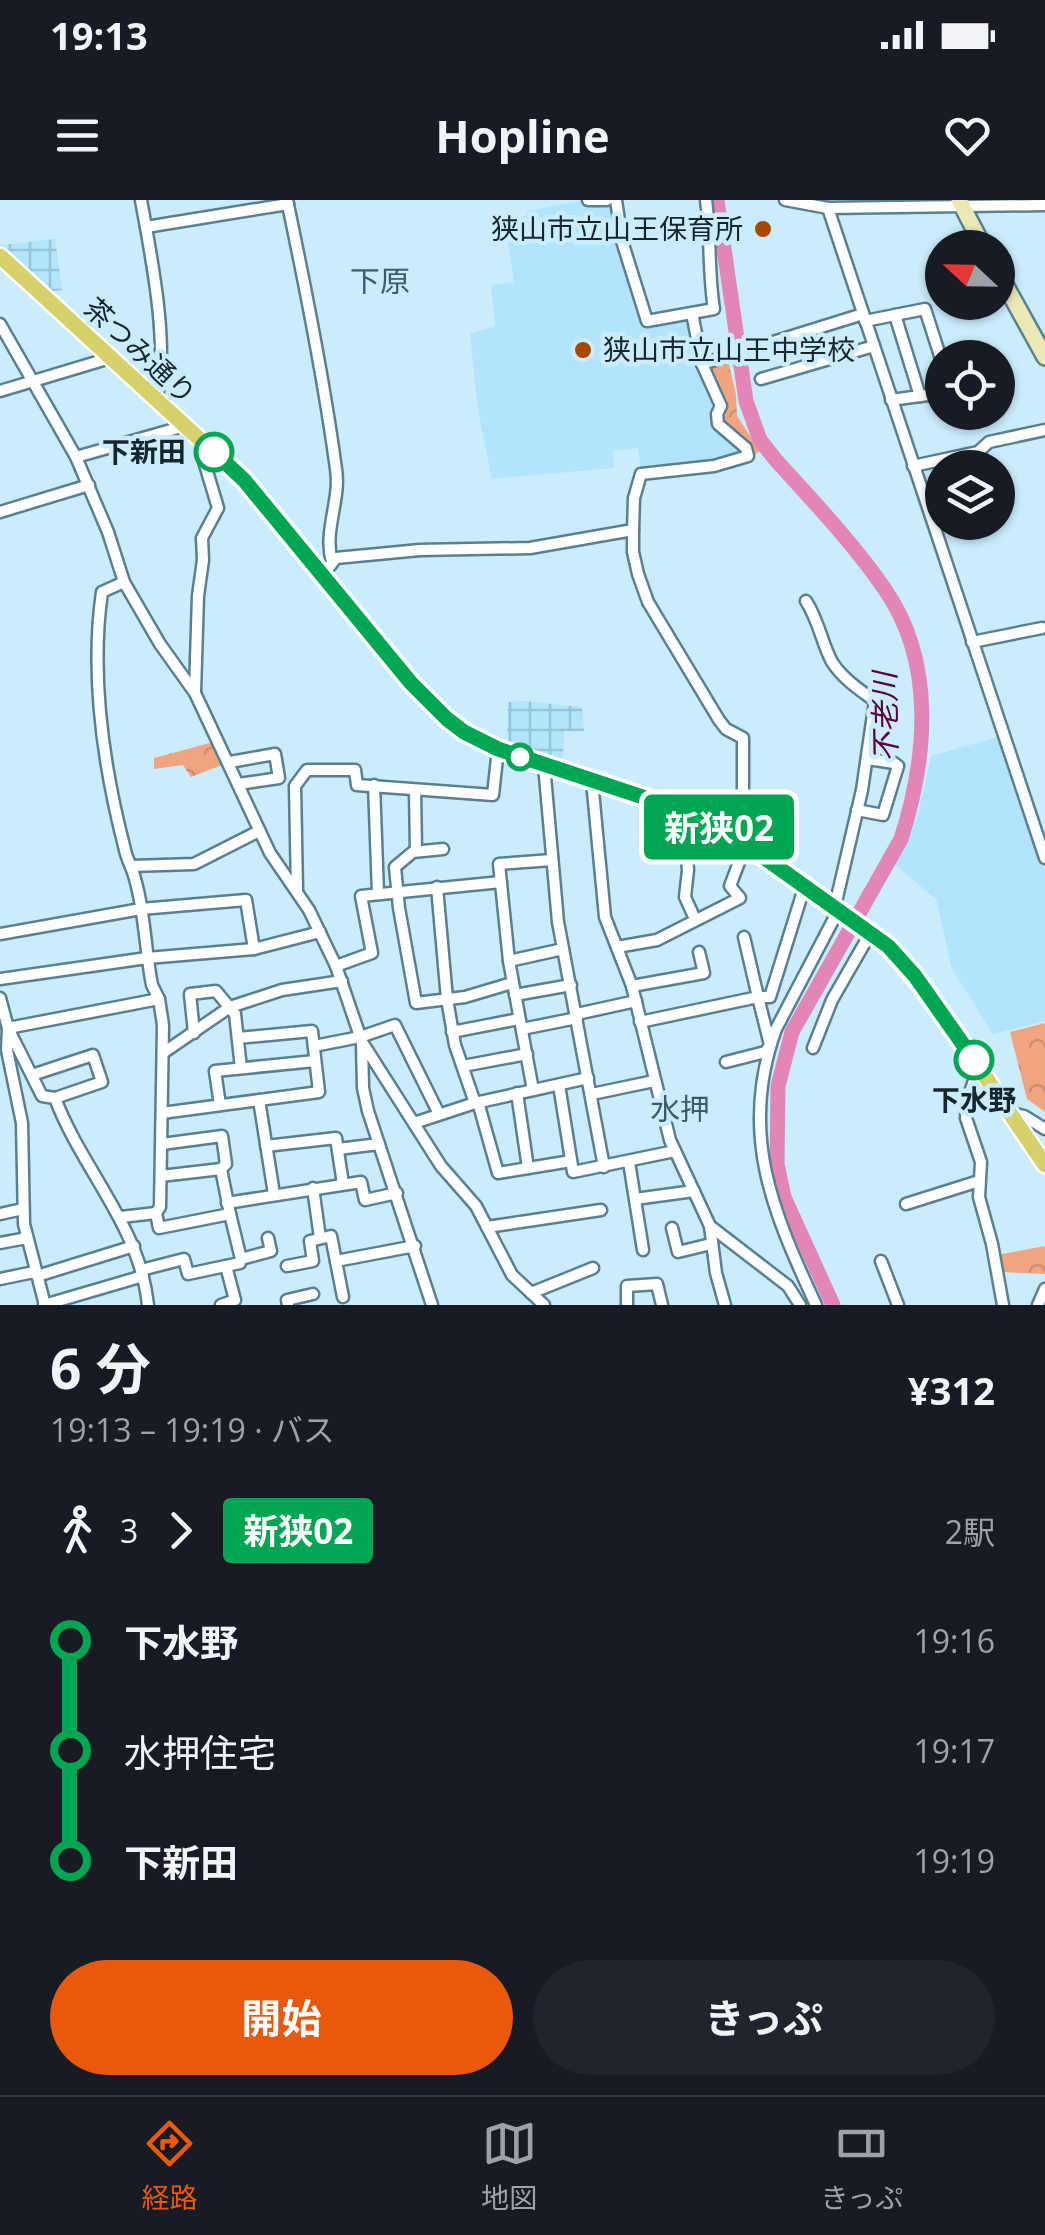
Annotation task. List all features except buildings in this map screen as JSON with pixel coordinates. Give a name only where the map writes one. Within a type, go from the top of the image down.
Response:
[{"type":"main road","name":"茶つみ通り","points":[[0,256],[244,480],[328,568],[429,703],[464,732],[498,749],[682,810],[740,840],[871,932],[915,976],[1045,1165]]},
{"type":"street","points":[[140,200],[160,360],[156,401]]},
{"type":"street","points":[[588,200],[607,200]]},
{"type":"street","points":[[616,200],[622,241],[646,320],[714,309],[706,200]]},
{"type":"street","points":[[785,200],[828,208],[960,203],[1045,205]]},
{"type":"street","points":[[146,227],[288,202],[330,413],[337,485],[328,568],[394,551],[530,548],[633,530]]},
{"type":"street","points":[[960,203],[974,230]]},
{"type":"street","points":[[828,208],[1045,858]]},
{"type":"street","points":[[1015,302],[1045,356]]},
{"type":"street","points":[[702,364],[864,318],[925,309],[935,340]]},
{"type":"street","points":[[617,948],[657,940],[740,898],[730,886],[740,840],[742,738],[719,720],[648,602],[635,562],[634,498],[642,474],[714,466],[748,456],[748,450],[718,424],[721,406],[702,364],[692,313]]},
{"type":"street","points":[[895,315],[920,396]]},
{"type":"street","points":[[0,324],[76,456],[124,582],[195,694],[270,853],[298,890],[320,932],[342,981],[361,1039],[442,1166],[476,1206],[512,1275],[544,1305]]},
{"type":"street","points":[[761,380],[874,346]]},
{"type":"street","points":[[0,391],[110,358]]},
{"type":"street","points":[[891,400],[925,395]]},
{"type":"street","points":[[76,456],[184,426]]},
{"type":"street","points":[[914,466],[978,452],[989,442],[1045,430]]},
{"type":"street","points":[[195,694],[202,538],[218,508],[204,458],[204,443]]},
{"type":"street","points":[[0,512],[89,485]]},
{"type":"street","points":[[124,582],[102,592],[98,621],[102,705],[112,792],[158,999],[163,1053],[160,1207],[156,1213],[159,1228],[274,1194],[313,1188],[361,1182],[365,1200],[397,1194]]},
{"type":"street","points":[[806,600],[819,623],[830,659],[843,676],[876,701],[843,912],[784,1012],[770,1046],[760,1112],[767,1186],[780,1230],[816,1305]]},
{"type":"street","points":[[972,642],[1042,628]]},
{"type":"street","points":[[298,890],[295,786],[307,770],[354,770],[357,785],[493,794],[498,749]]},
{"type":"street","points":[[230,762],[275,754],[280,778],[239,784]]},
{"type":"street","points":[[857,810],[883,815],[896,776],[898,766],[894,763],[868,759]]},
{"type":"street","points":[[544,765],[563,948],[604,1167]]},
{"type":"street","points":[[592,781],[605,918],[632,986],[675,1151],[710,1226],[725,1305]]},
{"type":"street","points":[[374,785],[378,893]]},
{"type":"street","points":[[415,791],[416,851]]},
{"type":"street","points":[[682,810],[688,870],[685,897],[695,919]]},
{"type":"street","points":[[131,866],[194,864],[260,831]]},
{"type":"street","points":[[442,848],[416,851],[396,866],[416,1003],[571,985]]},
{"type":"street","points":[[533,1090],[508,961],[499,864],[552,860]]},
{"type":"street","points":[[336,966],[372,953],[361,896],[501,882]]},
{"type":"street","points":[[640,1022],[770,997],[804,885]]},
{"type":"street","points":[[437,887],[452,1032],[498,1173],[571,1160]]},
{"type":"street","points":[[0,934],[140,909],[246,900],[254,949]]},
{"type":"street","points":[[0,978],[147,958],[254,949],[320,932]]},
{"type":"street","points":[[813,1048],[832,1000],[871,932]]},
{"type":"street","points":[[744,937],[770,1046]]},
{"type":"street","points":[[508,961],[563,948]]},
{"type":"street","points":[[632,986],[704,973],[698,952]]},
{"type":"street","points":[[163,1053],[230,1008],[282,990],[342,981]]},
{"type":"street","points":[[194,1033],[190,994],[216,991],[235,1014],[241,1068]]},
{"type":"street","points":[[0,998],[22,1123],[26,1238],[44,1305],[184,1259],[188,1274],[226,1266],[272,1251],[268,1238]]},
{"type":"street","points":[[4,1025],[158,999]]},
{"type":"street","points":[[452,1032],[577,1016],[636,1001]]},
{"type":"street","points":[[4,1025],[42,1096],[55,1098],[102,1082],[93,1055],[32,1074]]},
{"type":"street","points":[[314,1046],[361,1039],[395,1026],[439,1114]]},
{"type":"street","points":[[162,1113],[319,1092],[312,1031],[238,1038]]},
{"type":"street","points":[[361,1039],[363,1088],[432,1305]]},
{"type":"street","points":[[726,1062],[764,1052],[770,1046]]},
{"type":"street","points":[[463,1066],[526,1054]]},
{"type":"street","points":[[220,1104],[215,1072],[315,1061]]},
{"type":"street","points":[[979,1066],[966,1118],[981,1162],[979,1196],[1003,1305]]},
{"type":"street","points":[[414,1123],[477,1103],[588,1078]]},
{"type":"street","points":[[592,1094],[654,1080]]},
{"type":"street","points":[[559,1085],[573,1172],[675,1151]]},
{"type":"street","points":[[517,1093],[528,1168]]},
{"type":"street","points":[[55,1098],[86,1166],[121,1217],[134,1246],[148,1305]]},
{"type":"street","points":[[259,1100],[274,1194]]},
{"type":"street","points":[[1010,1113],[1045,1128]]},
{"type":"street","points":[[161,1176],[221,1168],[226,1164],[222,1136],[162,1144]]},
{"type":"street","points":[[266,1146],[336,1138],[343,1184]]},
{"type":"street","points":[[338,1149],[378,1144]]},
{"type":"street","points":[[629,1162],[643,1250]]},
{"type":"street","points":[[221,1168],[242,1260]]},
{"type":"street","points":[[906,1204],[979,1181]]},
{"type":"street","points":[[313,1188],[320,1238]]},
{"type":"street","points":[[636,1200],[694,1191]]},
{"type":"street","points":[[0,1214],[23,1209]]},
{"type":"street","points":[[487,1227],[601,1210]]},
{"type":"street","points":[[121,1217],[156,1213]]},
{"type":"street","points":[[710,1226],[788,1286],[800,1305]]},
{"type":"street","points":[[672,1228],[678,1252],[712,1244]]},
{"type":"street","points":[[287,1266],[313,1260],[310,1241],[331,1236],[343,1297]]},
{"type":"street","points":[[0,1244],[26,1238]]},
{"type":"street","points":[[0,1278],[36,1274],[134,1246]]},
{"type":"street","points":[[336,1261],[414,1246]]},
{"type":"street","points":[[881,1261],[898,1305]]},
{"type":"street","points":[[221,1305],[234,1300],[226,1266]]},
{"type":"street","points":[[531,1293],[593,1268]]},
{"type":"street","points":[[627,1305],[628,1286],[656,1284],[662,1305]]},
{"type":"street","points":[[1038,1305],[1045,1288]]},
{"type":"street","points":[[288,1305],[287,1300],[313,1294]]},
{"type":"shaded area","name":"狭山市立山王中学校","points":[[586,200],[587,205],[613,205],[644,324],[690,320],[697,367],[716,404],[713,419],[745,452],[733,460],[641,470],[638,448],[613,451],[614,468],[492,479],[478,411],[470,334],[495,326],[491,285],[514,282],[505,224],[527,215],[527,211]]},
{"type":"shaded area","points":[[55,239],[62,290],[47,292],[0,248],[0,245]]},
{"type":"shaded area","points":[[508,702],[582,707],[584,731],[564,731],[563,763],[507,745]]},
{"type":"shaded area","points":[[1001,736],[1045,873],[1045,1021],[993,1034],[952,969],[936,899],[893,863],[917,818],[931,756]]},
{"type":"green space","points":[[728,360],[737,416],[760,451],[754,455],[722,426],[708,366]]},
{"type":"green space","points":[[217,741],[227,763],[191,777],[183,765],[154,769],[154,758]]},
{"type":"green space","points":[[1045,1023],[1045,1112],[1027,1099],[1010,1032]]},
{"type":"green space","points":[[1045,1246],[1045,1274],[1001,1272],[998,1255]]},
{"type":"waterway","name":"不老川","points":[[717,200],[746,401],[760,440],[884,588],[901,617],[919,679],[921,743],[901,839],[792,1032],[778,1086],[777,1164],[784,1197],[833,1305]]},
{"type":"bus line","name":"新狭02","points":[[214,452],[244,480],[411,683],[447,719],[498,749],[682,810],[734,836],[888,946],[915,976],[974,1060]]},
{"type":"place","name":"狭山市立山王保育所","points":[[763,229]]},
{"type":"place","name":"狭山市立山王中学校","points":[[583,350]]},
{"type":"place","name":"下新田","points":[[214,452]]},
{"type":"place","name":"下水野","points":[[974,1060]]},
{"type":"district","name":"下原","points":[[380,282]]},
{"type":"district","name":"水押","points":[[680,1110]]}]
